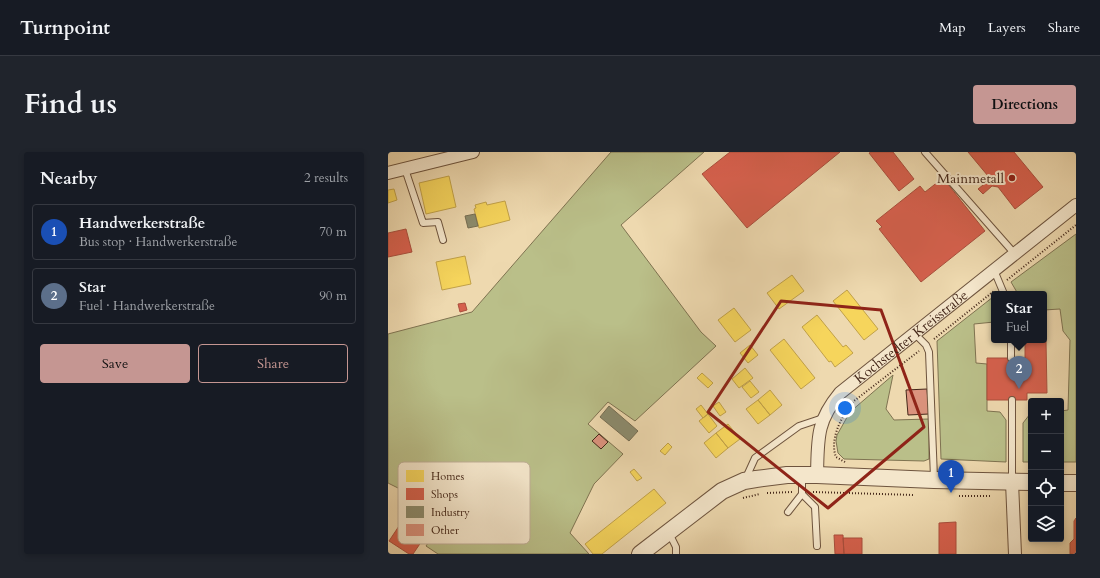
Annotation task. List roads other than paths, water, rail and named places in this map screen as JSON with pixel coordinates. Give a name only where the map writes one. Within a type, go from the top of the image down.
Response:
[{"type":"street","points":[[388,173],[473,152]]},
{"type":"street","name":"Kochstedter Kreisstraße","points":[[809,475],[823,418],[829,406],[840,393],[1076,205]]},
{"type":"street","points":[[640,554],[722,491],[744,482],[770,476],[809,475],[934,480],[1012,489],[1028,483]]},
{"type":"street","points":[[1064,482],[1076,483]]},
{"type":"street","points":[[1012,489],[1015,554]]},
{"type":"lane","points":[[925,152],[1014,253]]},
{"type":"lane","points":[[405,169],[423,224],[438,222],[443,240]]},
{"type":"lane","points":[[994,270],[1003,291]]},
{"type":"lane","points":[[915,334],[926,345],[929,352],[934,480]]},
{"type":"lane","points":[[1011,343],[1011,358]]},
{"type":"lane","points":[[1012,400],[1012,489]]},
{"type":"lane","points":[[744,482],[755,458],[799,426],[823,418]]},
{"type":"lane","points":[[788,512],[802,493],[809,475]]},
{"type":"lane","points":[[802,493],[815,507],[817,546]]},
{"type":"lane","points":[[668,531],[676,547],[676,554]]},
{"type":"place","name":"Mainmetall","points":[[1012,178]]},
{"type":"place","name":"Star","points":[[1019,389]]},
{"type":"place","name":"Handwerkerstraße","points":[[951,493]]}]
